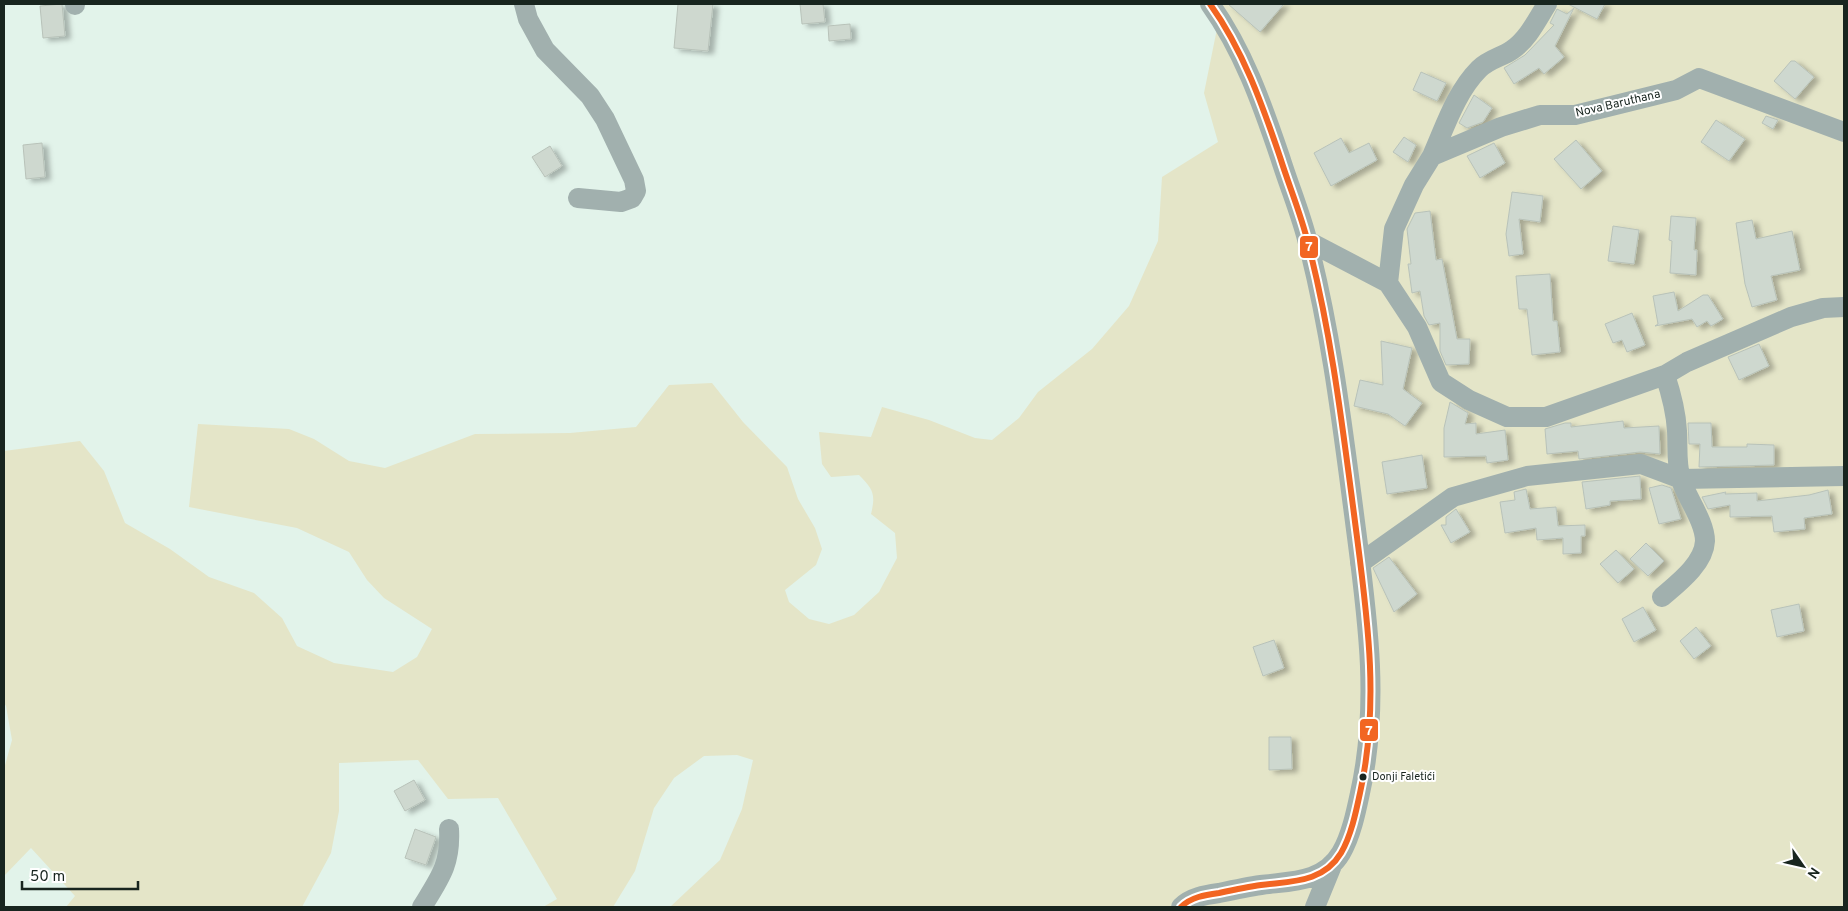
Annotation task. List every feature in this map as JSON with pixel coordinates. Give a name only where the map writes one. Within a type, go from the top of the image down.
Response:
[{"type":"street","points":[[524,4],[528,19],[544,50],[590,96],[605,119],[634,180],[636,191],[632,198],[621,202],[578,198]]},
{"type":"street","points":[[1210,4],[1240,52],[1308,240],[1338,388],[1370,638],[1370,738],[1355,815],[1342,852],[1333,864],[1314,907]]},
{"type":"street","points":[[1388,283],[1394,229],[1414,185],[1432,156],[1454,105],[1480,67],[1512,50],[1525,38],[1547,4]]},
{"type":"street","name":"Nova Baruthana","points":[[1432,156],[1501,127],[1540,115],[1575,116],[1676,90],[1699,78],[1844,132]]},
{"type":"street","points":[[1308,240],[1388,283],[1417,327],[1441,382],[1470,400],[1507,417],[1546,417],[1665,375],[1687,362],[1791,317],[1823,308],[1844,308]]},
{"type":"street","points":[[1662,597],[1687,576],[1698,561],[1705,541],[1699,518],[1681,480],[1677,429],[1665,375]]},
{"type":"street","points":[[1360,563],[1453,497],[1527,476],[1641,464],[1681,480],[1844,476]]},
{"type":"street","points":[[422,907],[445,869],[450,849],[449,829]]},
{"type":"street","points":[[1181,907],[1188,901],[1206,895],[1263,885],[1294,882],[1318,875],[1333,864]]},
{"type":"street","points":[[1328,907],[1333,864]]},
{"type":"green space","points":[[1222,4],[1844,4],[1844,907],[670,907],[720,860],[742,809],[753,760],[737,755],[704,756],[674,778],[654,808],[635,871],[613,907],[543,907],[557,899],[498,798],[448,799],[418,760],[339,763],[339,811],[331,853],[302,907],[66,907],[75,896],[31,848],[4,876],[4,769],[12,740],[4,703],[4,451],[80,441],[104,471],[125,523],[170,549],[209,577],[254,593],[282,618],[297,646],[334,663],[393,672],[417,657],[432,629],[384,598],[367,580],[349,552],[297,528],[189,507],[198,424],[289,429],[314,439],[349,461],[385,468],[475,434],[570,433],[636,427],[669,385],[712,383],[743,422],[787,467],[798,499],[815,528],[822,549],[816,565],[785,590],[789,602],[809,619],[829,624],[854,615],[879,592],[897,558],[895,533],[871,514],[872,492],[859,475],[831,477],[822,464],[819,432],[871,437],[882,407],[929,420],[975,438],[992,440],[1019,418],[1038,392],[1092,349],[1129,306],[1158,241],[1162,177],[1218,142],[1204,93]]},
{"type":"building","points":[[62,4],[65,36],[43,38],[40,6]]},
{"type":"building","points":[[678,4],[713,4],[708,51],[674,48]]},
{"type":"building","points":[[800,4],[823,4],[825,22],[802,24]]},
{"type":"building","points":[[1228,4],[1284,4],[1260,32]]},
{"type":"building","points":[[1568,4],[1605,4],[1597,19]]},
{"type":"building","points":[[1574,8],[1555,46],[1564,57],[1544,74],[1539,68],[1514,84],[1504,68],[1525,55],[1554,25],[1550,23],[1557,9],[1567,14]]},
{"type":"building","points":[[850,24],[851,39],[829,41],[828,26]]},
{"type":"building","points":[[1791,61],[1795,61],[1814,77],[1795,99],[1774,81]]},
{"type":"building","points":[[1421,72],[1446,83],[1437,101],[1413,90]]},
{"type":"building","points":[[1474,95],[1492,108],[1483,122],[1467,128],[1459,123]]},
{"type":"building","points":[[1766,116],[1778,120],[1773,129],[1762,123]]},
{"type":"building","points":[[1716,120],[1745,139],[1729,161],[1701,142]]},
{"type":"building","points":[[1404,137],[1416,145],[1408,162],[1393,152]]},
{"type":"building","points":[[1341,138],[1349,153],[1369,143],[1377,160],[1331,186],[1314,153]]},
{"type":"building","points":[[1576,140],[1602,171],[1581,189],[1554,159]]},
{"type":"building","points":[[42,143],[45,177],[26,179],[23,145]]},
{"type":"building","points":[[1494,143],[1505,163],[1480,178],[1467,156]]},
{"type":"building","points":[[550,146],[562,166],[545,177],[532,157]]},
{"type":"building","points":[[1512,192],[1543,196],[1540,222],[1519,219],[1523,254],[1509,256],[1506,234]]},
{"type":"building","points":[[1430,211],[1436,260],[1442,259],[1457,339],[1470,339],[1469,364],[1446,365],[1440,351],[1440,323],[1429,325],[1424,316],[1420,291],[1412,293],[1408,264],[1411,264],[1407,229],[1415,213]]},
{"type":"building","points":[[1671,216],[1696,218],[1694,250],[1697,250],[1696,275],[1670,273],[1672,241],[1669,240]]},
{"type":"building","points":[[1752,220],[1756,239],[1792,231],[1800,270],[1771,276],[1777,300],[1752,307],[1745,284],[1736,223]]},
{"type":"building","points":[[1613,226],[1639,230],[1634,264],[1608,261]]},
{"type":"building","points":[[1550,274],[1553,321],[1557,321],[1560,352],[1532,355],[1527,309],[1519,309],[1516,276]]},
{"type":"building","points":[[1674,292],[1678,311],[1703,295],[1708,295],[1723,319],[1711,326],[1707,321],[1697,327],[1692,319],[1655,326],[1658,324],[1653,296]]},
{"type":"building","points":[[1632,313],[1645,345],[1627,352],[1622,340],[1613,343],[1605,324]]},
{"type":"building","points":[[1381,341],[1412,348],[1403,389],[1422,403],[1405,426],[1388,414],[1354,406],[1360,380],[1383,385]]},
{"type":"building","points":[[1759,344],[1769,366],[1739,380],[1728,357]]},
{"type":"building","points":[[1450,402],[1468,413],[1465,424],[1476,423],[1476,434],[1505,430],[1508,460],[1487,463],[1486,456],[1444,457],[1444,428]]},
{"type":"building","points":[[1623,421],[1624,428],[1659,426],[1660,454],[1640,452],[1579,459],[1578,451],[1547,454],[1545,429],[1565,423],[1571,423],[1571,427]]},
{"type":"building","points":[[1688,423],[1711,423],[1712,447],[1747,447],[1747,444],[1774,445],[1774,465],[1699,467],[1700,444],[1689,444]]},
{"type":"building","points":[[1422,455],[1427,488],[1387,494],[1382,462]]},
{"type":"building","points":[[1640,476],[1641,499],[1610,501],[1610,505],[1586,509],[1582,482]]},
{"type":"building","points":[[1662,485],[1671,488],[1681,519],[1659,524],[1649,488]]},
{"type":"building","points":[[1526,489],[1530,509],[1556,507],[1558,526],[1585,525],[1585,536],[1581,536],[1581,553],[1563,554],[1563,538],[1537,540],[1536,528],[1505,533],[1500,502],[1515,500],[1514,492]]},
{"type":"building","points":[[1828,490],[1832,514],[1804,518],[1805,529],[1774,532],[1772,516],[1730,517],[1730,505],[1708,509],[1702,497],[1726,492],[1725,494],[1757,493],[1757,501],[1809,495]]},
{"type":"building","points":[[1456,509],[1470,532],[1451,543],[1441,525],[1446,525],[1446,517]]},
{"type":"building","points":[[1646,543],[1664,561],[1648,576],[1630,559]]},
{"type":"building","points":[[1616,550],[1634,569],[1618,583],[1600,564]]},
{"type":"building","points":[[1389,557],[1417,594],[1394,612],[1373,568]]},
{"type":"building","points":[[1799,604],[1804,631],[1777,637],[1771,610]]},
{"type":"building","points":[[1643,607],[1656,630],[1634,642],[1622,619]]},
{"type":"building","points":[[1696,627],[1711,646],[1694,659],[1680,641]]},
{"type":"building","points":[[1274,640],[1284,668],[1263,676],[1253,647]]},
{"type":"building","points":[[1269,737],[1291,737],[1292,769],[1269,770]]},
{"type":"building","points":[[414,780],[425,800],[405,811],[394,791]]},
{"type":"building","points":[[415,829],[436,837],[426,865],[405,858]]},
{"type":"transit line","name":"7","points":[[1181,907],[1189,901],[1203,896],[1305,879],[1316,875],[1334,863],[1345,846],[1355,816],[1366,758],[1370,723],[1369,654],[1363,584],[1335,378],[1316,276],[1302,221],[1259,97],[1232,40],[1210,4]]},
{"type":"place","name":"Donji Faletići","points":[[1363,777]]}]
